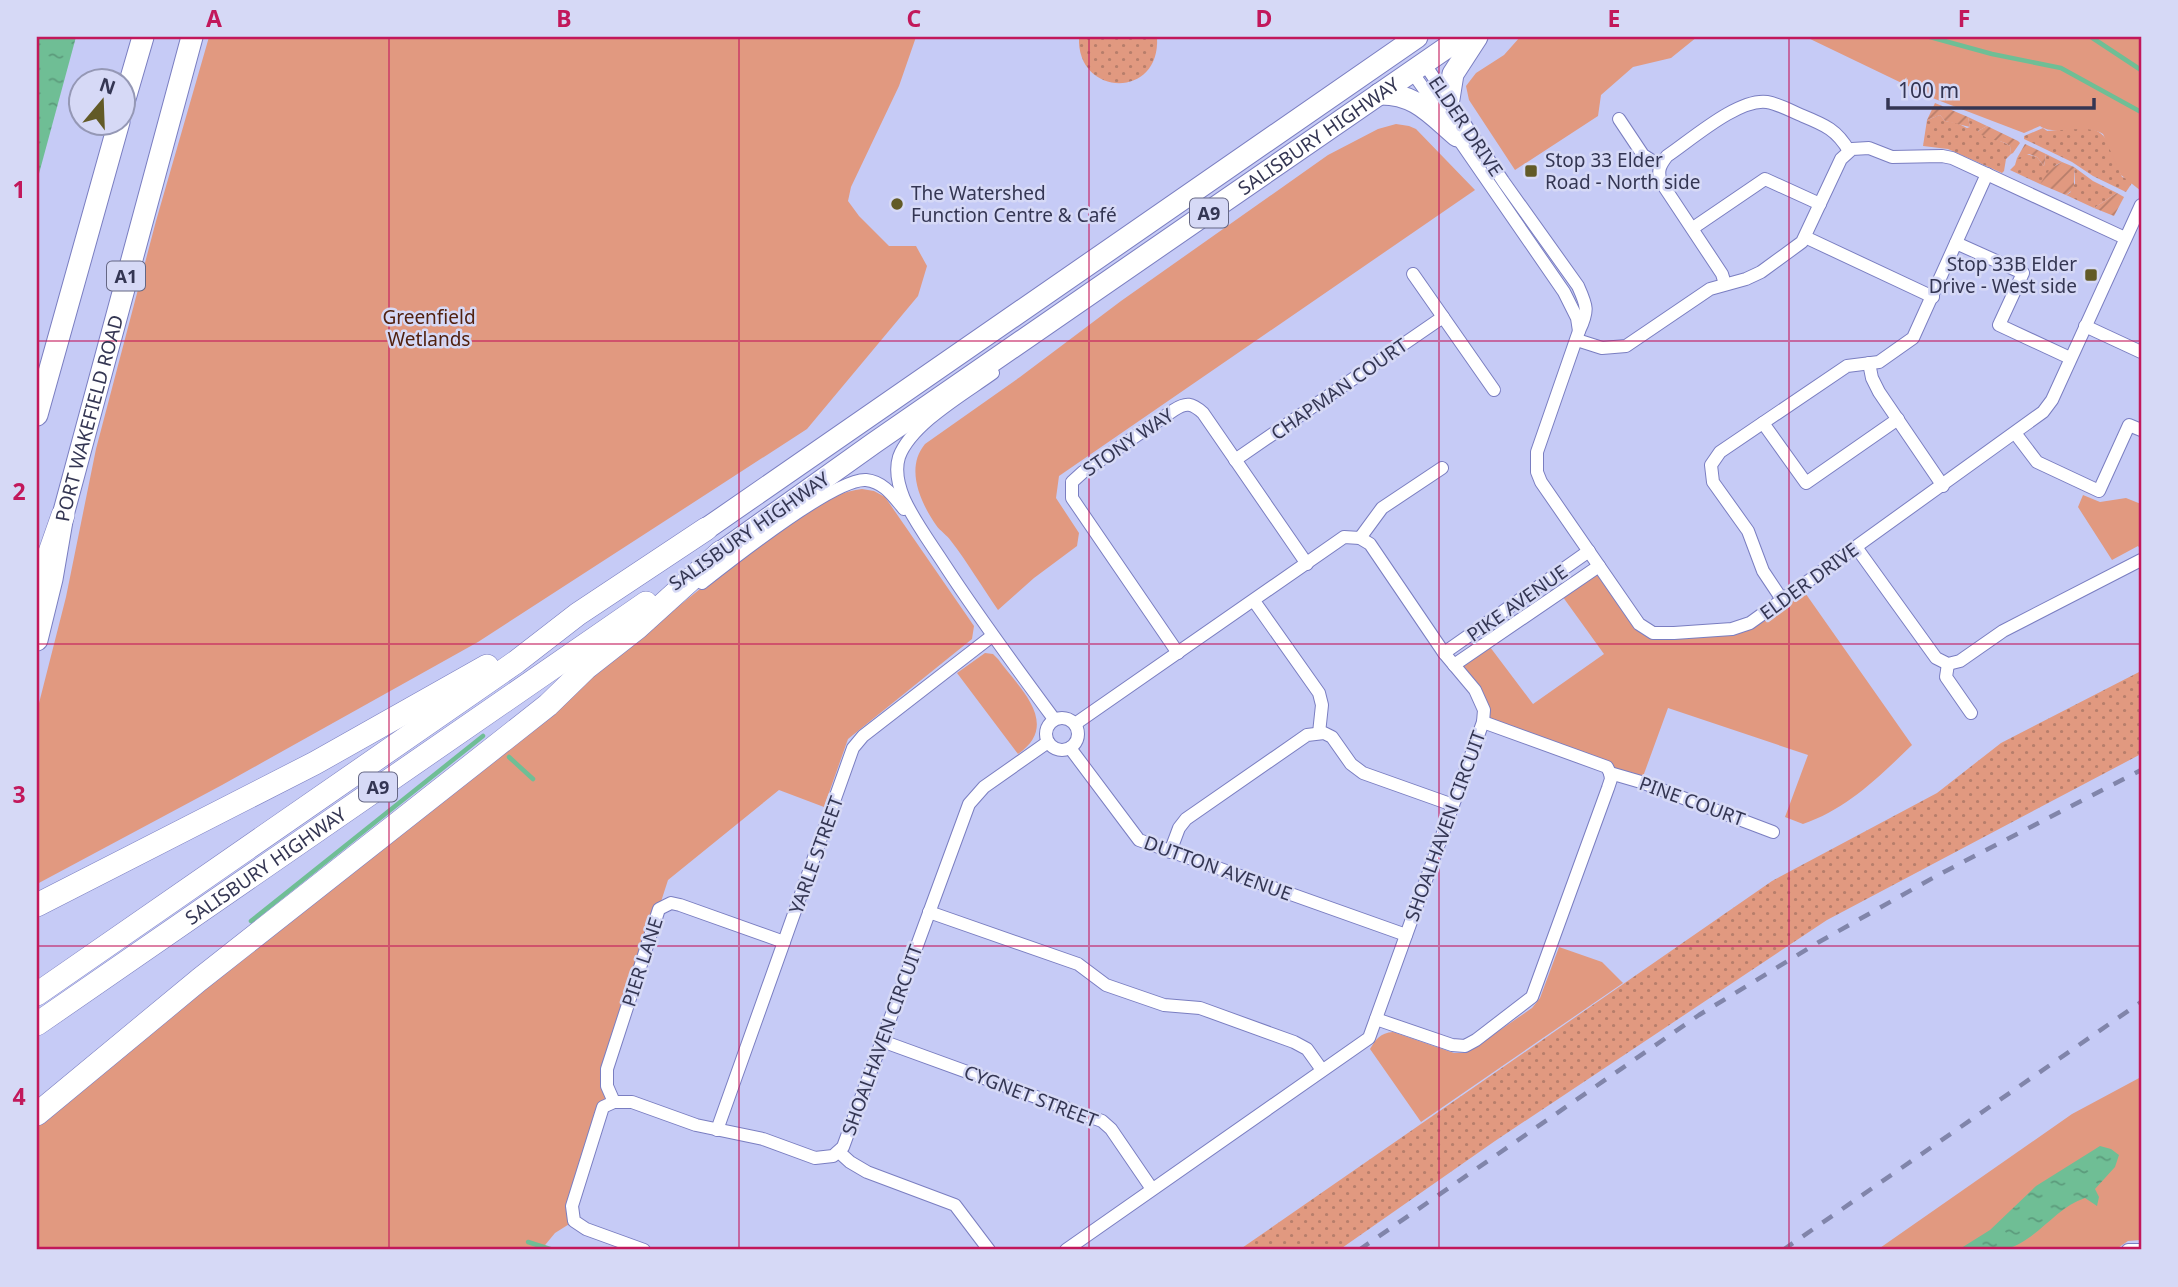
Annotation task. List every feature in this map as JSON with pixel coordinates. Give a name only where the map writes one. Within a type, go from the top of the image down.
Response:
[{"type":"highway","points":[[134,66],[143,37]]},
{"type":"highway","name":"PORT WAKEFIELD ROAD","points":[[37,640],[52,579],[63,515],[192,37]]},
{"type":"highway","name":"SALISBURY HIGHWAY","points":[[37,1024],[1462,37]]},
{"type":"highway","points":[[1449,99],[1453,74],[1477,37]]},
{"type":"highway","points":[[1409,43],[1418,67]]},
{"type":"highway","name":"SALISBURY HIGHWAY","points":[[37,994],[516,662],[578,614],[1409,43]]},
{"type":"highway","points":[[1379,94],[1395,94],[1413,100],[1457,136]]},
{"type":"highway","name":"A1","points":[[37,415],[114,136]]},
{"type":"highway","points":[[1025,309],[1038,331]]},
{"type":"highway","points":[[37,589],[63,515]]},
{"type":"highway","points":[[37,1114],[199,980],[548,705],[586,668],[636,628],[721,552]]},
{"type":"highway","points":[[37,905],[315,763],[578,614]]},
{"type":"street","name":"ELDER DRIVE","points":[[1418,67],[1449,99],[1503,181],[1578,286],[1587,315],[1537,452],[1536,462],[1541,482],[1639,624],[1653,633],[1732,629],[1750,623],[2043,412],[2052,400],[2141,205]]},
{"type":"street","name":"ELDER DRIVE","points":[[1418,67],[1457,136],[1564,292],[1577,318],[1578,336]]},
{"type":"street","points":[[1725,284],[1722,274],[1661,182],[1658,174],[1667,156],[1736,109],[1757,102],[1775,104],[1829,128],[1841,137],[1849,151]]},
{"type":"street","points":[[1619,119],[1643,155],[1660,166]]},
{"type":"street","points":[[1578,336],[1599,347],[1626,346],[1710,289],[1761,272],[1797,247],[1805,237],[1841,159],[1849,151],[1862,147],[1892,157],[1947,157],[2125,238]]},
{"type":"street","points":[[1783,601],[1763,571],[1748,531],[1713,482],[1711,466],[1720,452],[1847,366],[1884,359],[1913,338],[1987,174]]},
{"type":"street","points":[[1693,228],[1765,179],[1820,204]]},
{"type":"street","points":[[1805,237],[1933,297]]},
{"type":"street","points":[[1956,243],[2023,273],[1999,325],[2070,358]]},
{"type":"street","points":[[1413,274],[1494,390]]},
{"type":"street","name":"CHAPMAN COURT","points":[[1235,460],[1443,317]]},
{"type":"street","points":[[2085,326],[2141,352]]},
{"type":"street","points":[[1038,331],[1012,359],[921,426],[908,439],[898,463],[903,496],[918,523],[992,636],[1054,719]]},
{"type":"street","points":[[1869,363],[1879,392],[1943,486]]},
{"type":"street","name":"STONY WAY","points":[[1178,653],[1075,504],[1070,487],[1075,478],[1083,472],[1186,404],[1194,405],[1203,413],[1307,564]]},
{"type":"street","points":[[1763,423],[1806,483],[1898,419]]},
{"type":"street","points":[[2015,433],[2037,462],[2099,491],[2129,425],[2141,430]]},
{"type":"street","points":[[1076,724],[1345,537],[1360,538],[1382,509],[1441,468]]},
{"type":"street","points":[[548,705],[723,567],[807,507],[838,489],[855,481],[865,480],[880,484],[918,523]]},
{"type":"street","name":"SHOALHAVEN CIRCUIT","points":[[1066,1250],[1369,1038],[1483,722],[1484,710],[1475,690],[1444,653],[1370,544],[1360,538]]},
{"type":"street","points":[[1856,547],[1936,658],[1948,664],[1960,661],[2003,631],[2141,560]]},
{"type":"street","name":"PIKE AVENUE","points":[[1444,653],[1589,551]]},
{"type":"street","name":"PIKE AVENUE","points":[[1454,665],[1599,566]]},
{"type":"street","points":[[1254,601],[1319,693],[1322,705],[1319,733]]},
{"type":"street","name":"YARLE STREET","points":[[717,1130],[853,748],[863,736],[992,636]]},
{"type":"street","points":[[1948,664],[1946,677],[1971,713]]},
{"type":"street","points":[[1065,717],[1076,724],[1079,735],[1074,746],[1061,750],[1055,749],[1048,742],[1047,727],[1054,719],[1065,717]]},
{"type":"street","name":"PINE COURT","points":[[1483,722],[1607,767],[1610,773],[1773,832]]},
{"type":"street","points":[[1170,852],[1179,828],[1186,819],[1307,735],[1319,733],[1332,737],[1357,769],[1453,805]]},
{"type":"street","name":"SHOALHAVEN CIRCUIT","points":[[614,1102],[632,1102],[681,1121],[763,1139],[814,1158],[825,1159],[839,1152],[973,798],[1048,742]]},
{"type":"street","name":"DUTTON AVENUE","points":[[1070,748],[1139,840],[1406,935]]},
{"type":"street","points":[[1376,1019],[1452,1045],[1465,1045],[1526,1004],[1538,985],[1608,788],[1610,773]]},
{"type":"street","name":"PIER LANE","points":[[614,1102],[607,1086],[607,1069],[659,909],[671,903],[680,905],[784,942]]},
{"type":"street","points":[[929,912],[1077,964],[1100,981],[1118,989],[1164,1005],[1200,1008],[1294,1042],[1307,1049],[1322,1070]]},
{"type":"street","name":"CYGNET STREET","points":[[882,1041],[1102,1121],[1111,1129],[1152,1189]]},
{"type":"street","points":[[614,1102],[603,1107],[572,1206],[574,1221],[612,1245],[644,1250]]},
{"type":"street","points":[[839,1152],[867,1172],[955,1205],[989,1250]]},
{"type":"street","points":[[2128,1250],[2141,1250]]},
{"type":"green space","name":"Greenfield Wetlands","points":[[209,37],[916,37],[899,86],[851,187],[848,201],[889,246],[916,246],[927,266],[918,296],[807,429],[478,642],[222,785],[37,884],[37,711],[66,597],[96,449],[156,221]]},
{"type":"green space","points":[[1079,37],[1157,37],[1155,58],[1146,72],[1133,81],[1118,83],[1103,80],[1090,71],[1082,57]]},
{"type":"green space","points":[[1520,37],[1697,37],[1671,58],[1633,67],[1601,95],[1598,116],[1515,170],[1469,100],[1466,86],[1476,73],[1504,55]]},
{"type":"green space","points":[[1806,37],[2141,37],[2141,191],[2121,175],[2103,134],[2086,129],[2053,130],[2040,126],[2024,133],[1935,99]]},
{"type":"green space","points":[[1935,103],[1968,117],[1970,127],[1945,121],[1940,115],[1927,120]]},
{"type":"green space","points":[[1940,115],[1945,121],[1967,128],[1970,127],[1968,117],[1987,126],[1978,131],[1982,134],[2010,146],[2011,154],[2006,159],[2004,171],[2002,173],[1948,149],[1923,146],[1927,120]]},
{"type":"green space","points":[[1396,124],[1416,129],[1475,190],[1059,476],[1056,498],[1079,533],[1077,546],[1034,578],[998,610],[957,549],[936,525],[920,496],[915,474],[919,453],[925,444],[1328,155],[1378,129]]},
{"type":"green space","points":[[1987,126],[2020,143],[2013,153],[2011,154],[2010,146],[1985,137],[1978,131]]},
{"type":"green space","points":[[2043,128],[2047,131],[2080,128],[2099,132],[2110,147],[2122,177],[2134,180],[2126,192],[2024,139],[2024,136]]},
{"type":"green space","points":[[2025,144],[2046,154],[2044,166],[2037,157],[2029,154],[2017,158]]},
{"type":"green space","points":[[2026,154],[2037,157],[2044,166],[2046,154],[2062,162],[2056,165],[2040,184],[2010,170],[2017,158]]},
{"type":"green space","points":[[2062,162],[2074,167],[2074,189],[2066,195],[2040,184],[2050,169]]},
{"type":"green space","points":[[2074,167],[2093,181],[2117,193],[2094,208],[2066,195],[2075,183]]},
{"type":"green space","points":[[2117,193],[2124,197],[2114,216],[2094,208]]},
{"type":"green space","points":[[862,489],[885,497],[974,626],[972,639],[848,739],[824,807],[779,790],[668,880],[607,1069],[614,1102],[603,1107],[574,1221],[555,1233],[541,1250],[37,1250],[37,1120],[720,573],[807,511],[826,500]]},
{"type":"green space","points":[[2083,495],[2100,502],[2126,498],[2141,504],[2141,550],[2138,546],[2112,560],[2078,507]]},
{"type":"green space","points":[[1599,566],[1653,633],[1732,629],[1801,587],[1912,745],[1848,801],[1803,824],[1785,817],[1808,755],[1668,708],[1641,782],[1483,722],[1484,710],[1454,665],[1487,643],[1533,704],[1604,654],[1560,593]]},
{"type":"green space","points":[[985,653],[993,654],[998,659],[1032,706],[1036,731],[1030,743],[1018,754],[957,673]]},
{"type":"green space","points":[[2141,671],[2141,754],[1827,920],[1495,1141],[1339,1250],[1239,1250],[1772,881],[1937,793],[2001,743]]},
{"type":"green space","points":[[1559,947],[1602,962],[1623,983],[1421,1122],[1370,1049],[1374,1042],[1382,1035],[1393,1032],[1454,1053],[1463,1053],[1474,1048],[1532,1008],[1540,998]]},
{"type":"green space","points":[[2141,1077],[2141,1240],[2128,1241],[2115,1250],[1877,1250],[2072,1114]]},
{"type":"water","points":[[37,37],[76,37],[66,66],[37,181]]},
{"type":"water","points":[[2100,1146],[2119,1155],[2115,1167],[2095,1189],[2099,1197],[2097,1206],[2085,1198],[2074,1203],[2025,1241],[2002,1250],[1958,1250],[1990,1230],[2036,1186]]},
{"type":"waterway","points":[[1930,37],[1992,54],[2061,68],[2141,112]]},
{"type":"waterway","points":[[2091,37],[2141,70]]},
{"type":"waterway","points":[[251,921],[483,736]]},
{"type":"waterway","points":[[509,757],[533,779]]},
{"type":"waterway","points":[[528,1242],[553,1250]]},
{"type":"railway","points":[[1359,1250],[1699,1015],[1819,942],[1938,875],[2141,770]]},
{"type":"railway","points":[[1783,1250],[2141,1002]]},
{"type":"place","name":"Stop 33 Elder Road - North side","points":[[1531,171]]},
{"type":"place","name":"The Watershed Function Centre & Café","points":[[897,204]]},
{"type":"place","name":"Stop 33B Elder Drive - West side","points":[[2091,275]]}]
